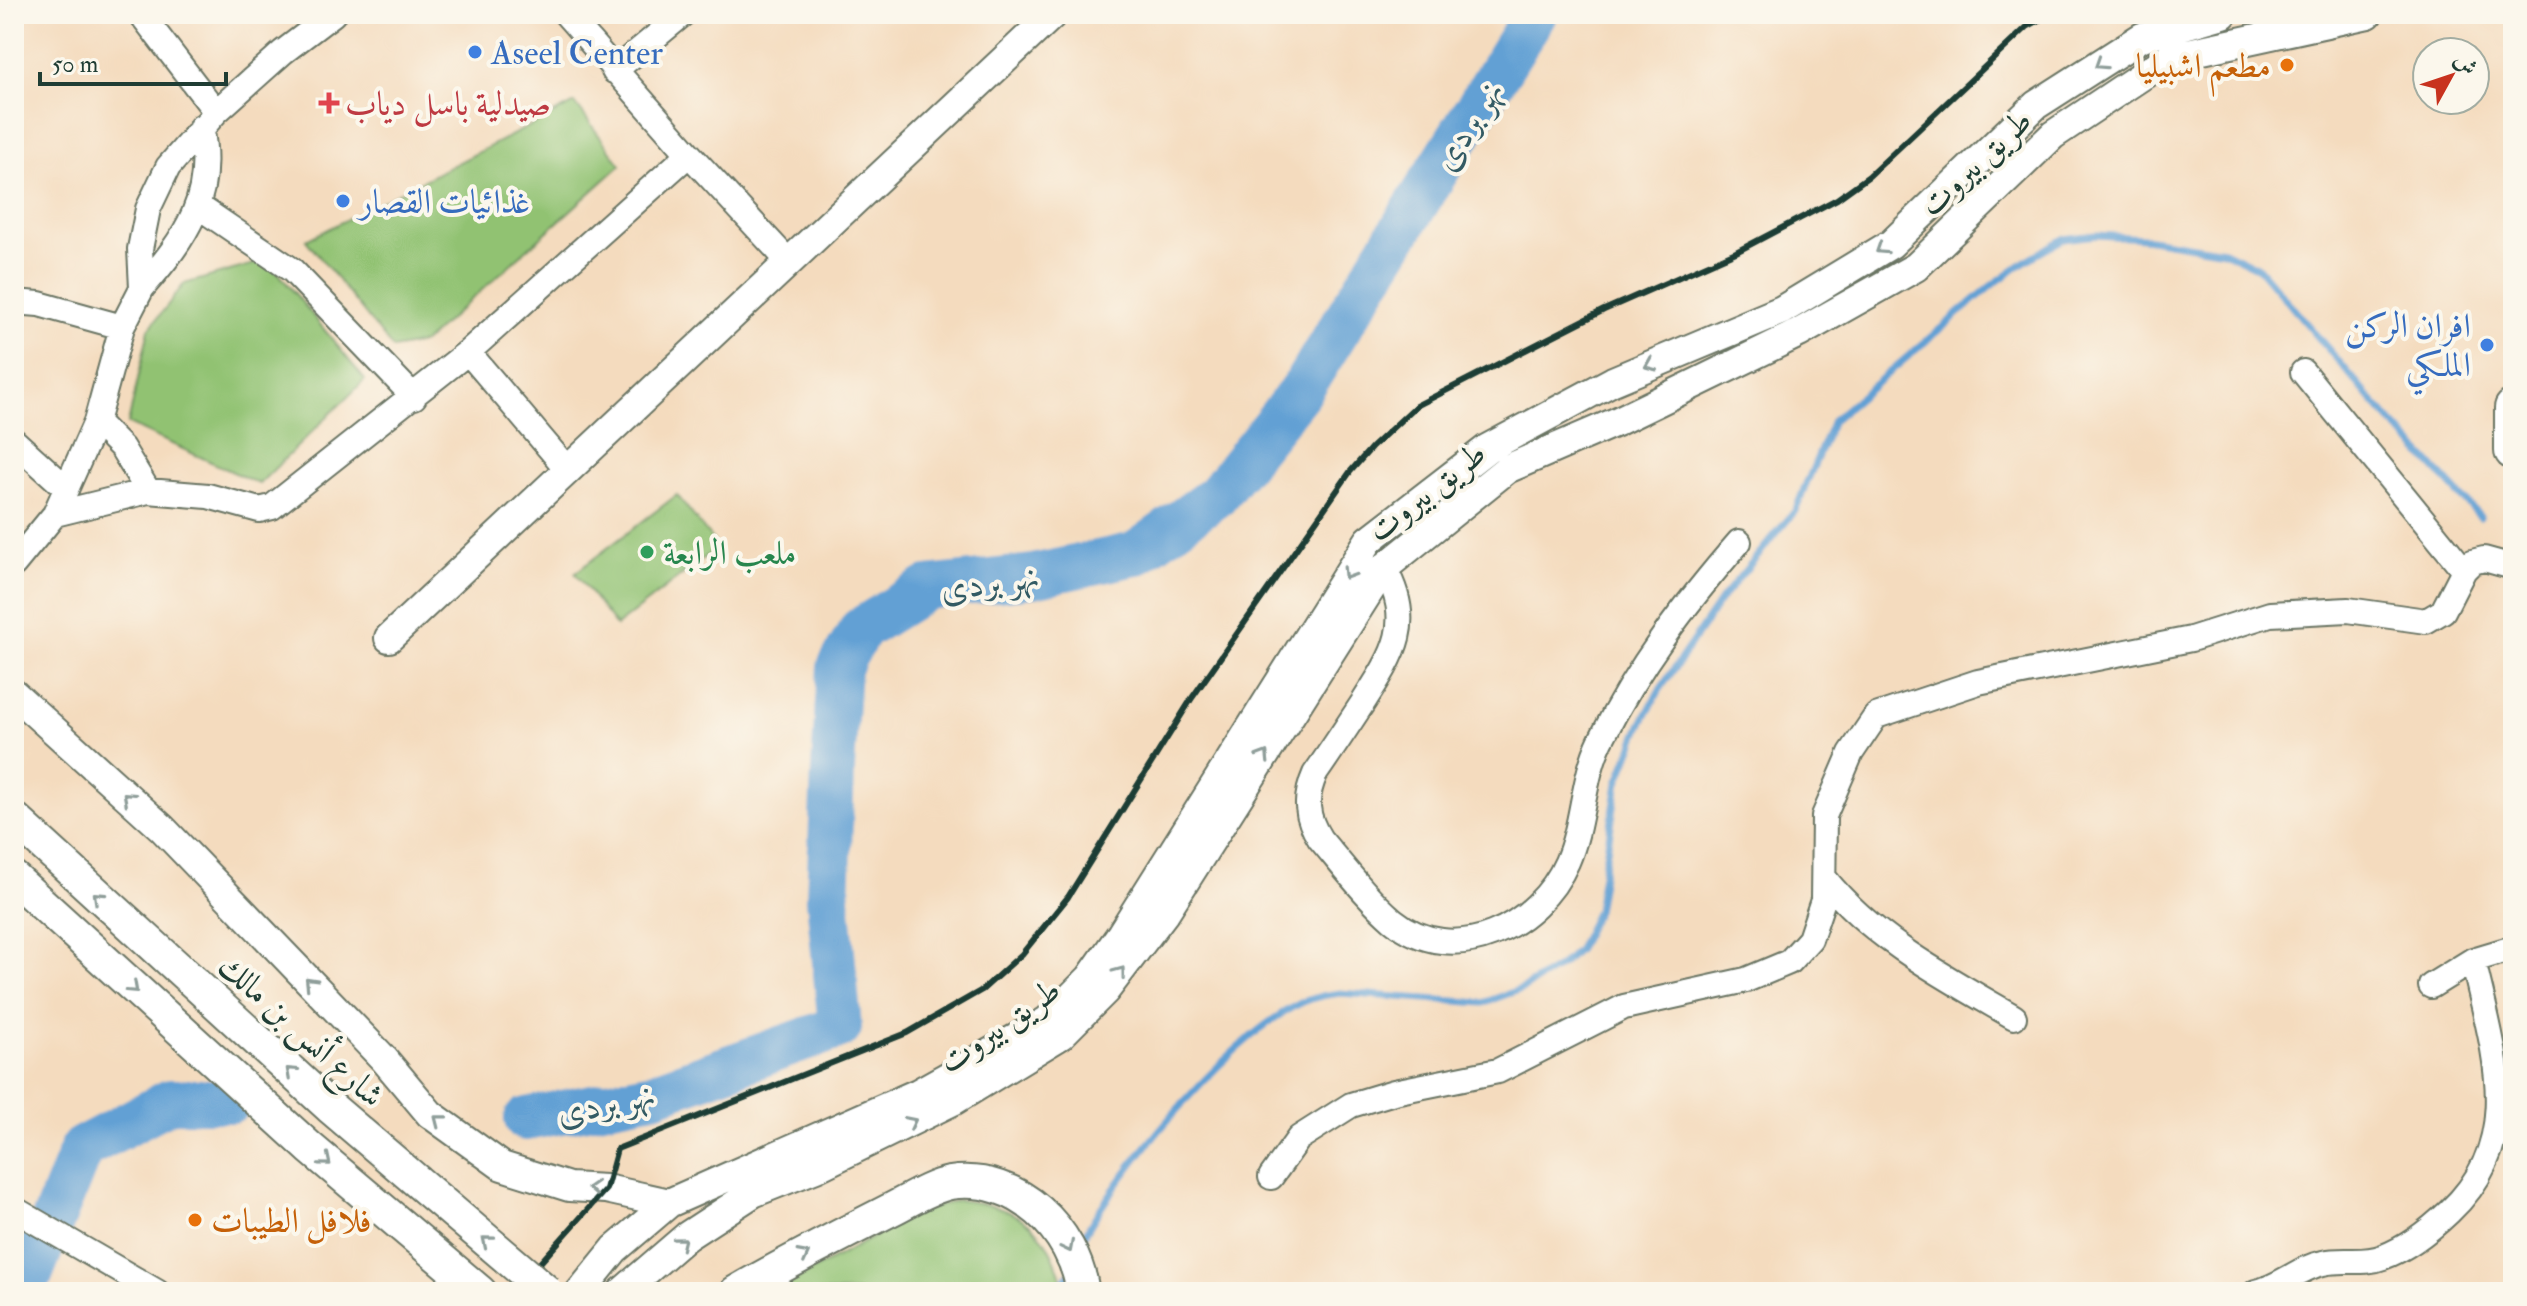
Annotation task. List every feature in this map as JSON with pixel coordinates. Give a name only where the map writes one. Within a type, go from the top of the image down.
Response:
[{"type":"main road","points":[[2513,408],[2513,451]]},
{"type":"main road","name":"شارع أنس بن مالك","points":[[14,818],[330,1107],[547,1292]]},
{"type":"main road","points":[[14,878],[310,1148],[480,1292]]},
{"type":"main road","points":[[736,1292],[836,1238],[951,1183],[992,1186],[1020,1197],[1040,1211],[1070,1246],[1083,1292]]},
{"type":"street","points":[[14,564],[55,514],[96,422],[122,327],[142,288],[162,265],[198,206],[206,183],[208,120],[141,14]]},
{"type":"street","points":[[142,288],[140,249],[148,209],[168,167],[208,120],[283,52],[333,14]]},
{"type":"street","points":[[566,14],[614,71],[789,262]]},
{"type":"street","points":[[614,71],[683,14]]},
{"type":"street","points":[[389,638],[1053,14]]},
{"type":"street","points":[[580,1292],[615,1249],[669,1203],[918,1093],[1047,1021],[1090,978],[1121,934],[1369,540],[1488,448],[1613,381],[1782,310],[1891,244],[2036,105],[2142,37],[2223,14]]},
{"type":"street","name":"طريق بيروت","points":[[622,1292],[687,1236],[753,1193],[816,1168],[953,1101],[1061,1035],[1105,991],[1166,911],[1384,568],[1507,469],[1616,422],[1799,333],[1916,267],[2053,135],[2170,57],[2368,14]]},
{"type":"street","points":[[55,514],[148,491],[208,496],[259,510],[272,507],[468,352],[689,154]]},
{"type":"street","points":[[198,206],[292,270],[414,397]]},
{"type":"street","points":[[14,302],[39,304],[122,327]]},
{"type":"street","points":[[468,352],[568,470]]},
{"type":"street","points":[[2303,372],[2464,570]]},
{"type":"street","points":[[96,422],[122,448],[148,491]]},
{"type":"street","points":[[14,441],[66,488]]},
{"type":"street","points":[[1384,568],[1398,598],[1401,615],[1396,648],[1315,774],[1308,790],[1306,808],[1320,839],[1394,921],[1417,934],[1443,941],[1469,941],[1494,934],[1518,921],[1542,901],[1558,881],[1577,831],[1592,761],[1631,683],[1704,582],[1739,542]]},
{"type":"street","points":[[1271,1177],[1299,1138],[1351,1105],[1394,1092],[1498,1071],[1624,1007],[1772,971],[1803,950],[1810,939],[1825,879],[1824,816],[1851,753],[1876,716],[1978,682],[2191,639],[2270,614],[2348,610],[2426,621],[2443,611],[2464,570],[2484,559],[2513,567]]},
{"type":"street","points":[[14,694],[162,828],[384,1059],[430,1114],[502,1166],[569,1187],[606,1189],[669,1203]]},
{"type":"street","points":[[1825,879],[1846,904],[1876,931],[2014,1017]]},
{"type":"street","points":[[2431,986],[2473,960],[2513,948]]},
{"type":"street","points":[[2268,1291],[2322,1263],[2363,1263],[2384,1257],[2432,1228],[2476,1182],[2506,1120],[2473,960]]},
{"type":"street","points":[[15,1209],[157,1292]]},
{"type":"green space","points":[[575,103],[621,165],[423,343],[393,349],[306,240]]},
{"type":"green space","points":[[268,260],[365,380],[259,484],[128,424],[149,329],[184,284]]},
{"type":"green space","points":[[677,495],[718,547],[616,626],[575,573]]},
{"type":"green space","points":[[958,1200],[1000,1208],[1030,1225],[1051,1252],[1065,1292],[773,1292],[919,1212]]},
{"type":"waterway","name":"نهر بردى","points":[[526,1119],[653,1094],[840,1027],[828,899],[833,769],[839,667],[861,629],[927,588],[1033,576],[1135,554],[1216,496],[1301,390],[1535,14]]},
{"type":"waterway","points":[[1079,1245],[1118,1183],[1204,1080],[1265,1025],[1293,1007],[1316,997],[1340,993],[1483,1003],[1524,988],[1563,964],[1578,949],[1597,911],[1618,783],[1641,725],[1659,691],[1722,598],[1795,511],[1833,420],[1991,286],[2063,239],[2096,235],[2144,238],[2224,251],[2259,268],[2376,405],[2480,517]]},
{"type":"waterway","name":"نهر بردى","points":[[24,1292],[82,1148],[170,1101],[231,1101]]},
{"type":"waterway","points":[[1057,1292],[1068,1276]]},
{"type":"railway","points":[[514,1292],[606,1189],[617,1149],[907,1033],[982,990],[1022,954],[1068,897],[1192,698],[1350,472],[1416,406],[1604,310],[1736,252],[1837,199],[1869,176],[2027,27],[2050,14]]},
{"type":"place","name":"Aseel Center","points":[[475,52]]},
{"type":"place","name":"مطعم اشبيليا","points":[[2287,65]]},
{"type":"place","name":"صيدلية باسل دياب","points":[[329,103]]},
{"type":"place","name":"غذائيات القصار","points":[[343,201]]},
{"type":"place","name":"افران الركن الملكي","points":[[2487,345]]},
{"type":"place","name":"ملعب الرابعة","points":[[647,552]]},
{"type":"place","name":"فلافل الطيبات","points":[[195,1220]]}]
